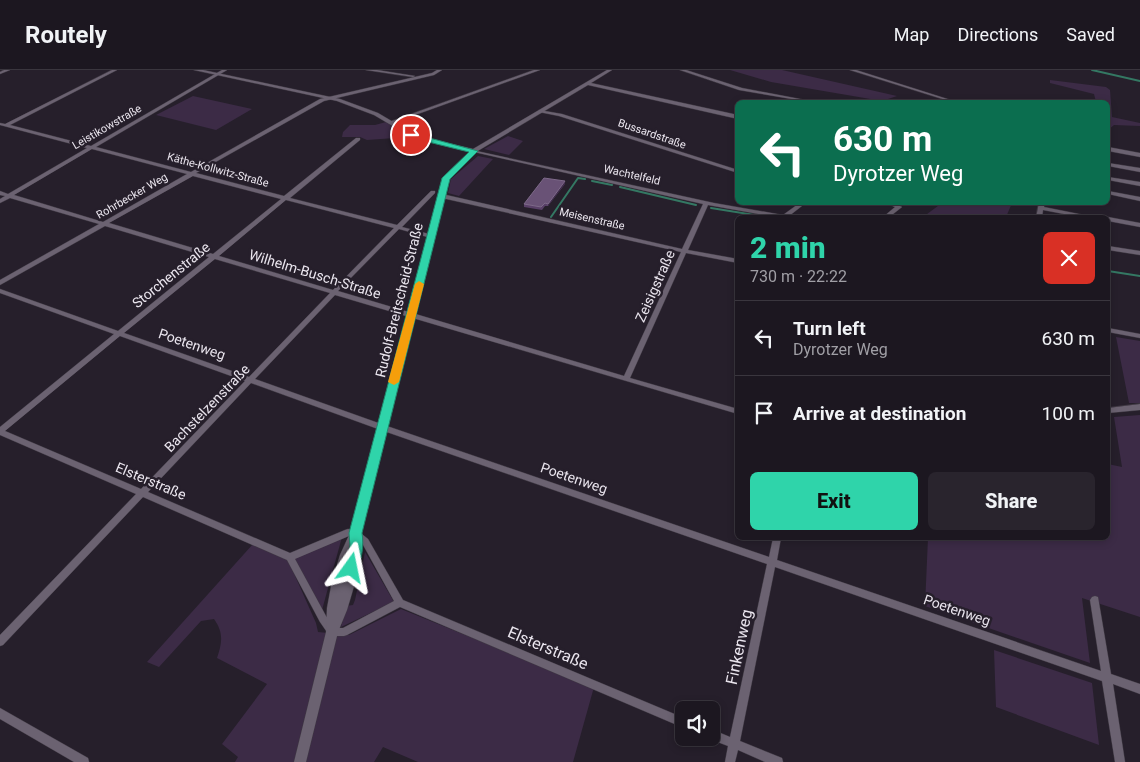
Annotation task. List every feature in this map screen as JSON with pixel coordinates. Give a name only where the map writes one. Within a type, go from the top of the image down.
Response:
[{"type":"street","points":[[0,73],[8,70]]},
{"type":"street","points":[[6,126],[115,70]]},
{"type":"street","points":[[196,70],[328,98],[365,109],[415,137],[474,151]]},
{"type":"street","name":"Leistikowstraße","points":[[0,200],[225,70]]},
{"type":"street","points":[[368,70],[418,77]]},
{"type":"street","name":"Rohrbecker Weg","points":[[0,284],[191,173],[328,98],[440,70]]},
{"type":"street","points":[[391,122],[538,70]]},
{"type":"street","name":"Rudolf-Breitscheid-Straße","points":[[300,762],[332,632],[339,618],[357,546],[355,533],[446,178],[474,151],[610,70]]},
{"type":"street","points":[[682,70],[756,93],[801,100]]},
{"type":"street","points":[[852,70],[949,100]]},
{"type":"street","points":[[588,84],[735,116]]},
{"type":"street","name":"Bussardstraße","points":[[543,110],[735,171]]},
{"type":"street","name":"Käthe-Kollwitz-Straße","points":[[0,124],[431,236]]},
{"type":"street","name":"Storchenstraße","points":[[0,432],[358,139]]},
{"type":"street","points":[[1110,149],[1139,154]]},
{"type":"street","name":"Wachtelfeld","points":[[474,151],[706,203],[779,215]]},
{"type":"street","points":[[1110,165],[1140,170]]},
{"type":"street","points":[[1110,179],[1140,184]]},
{"type":"street","name":"Bachstelzenstraße","points":[[0,642],[334,292],[433,192]]},
{"type":"street","name":"Wilhelm-Busch-Straße","points":[[0,193],[735,411]]},
{"type":"street","points":[[1110,193],[1140,199]]},
{"type":"street","name":"Meisenstraße","points":[[442,196],[684,251],[735,260]]},
{"type":"street","name":"Zeisigstraße","points":[[626,379],[706,203]]},
{"type":"street","points":[[786,215],[801,205]]},
{"type":"street","points":[[888,215],[892,212],[884,210],[890,205]]},
{"type":"street","points":[[1042,205],[1085,215]]},
{"type":"street","points":[[1110,219],[1140,225]]},
{"type":"street","points":[[1110,248],[1140,254]]},
{"type":"street","name":"Poetenweg","points":[[0,291],[381,427],[772,560],[1140,689]]},
{"type":"street","points":[[1110,330],[1140,336]]},
{"type":"street","points":[[1110,411],[1140,407]]},
{"type":"street","name":"Elsterstraße","points":[[0,432],[290,557]]},
{"type":"street","points":[[348,532],[355,533],[365,541],[400,603],[344,632],[332,632],[323,620],[290,557],[348,532]]},
{"type":"street","name":"Finkenweg","points":[[730,762],[777,540]]},
{"type":"street","points":[[1096,600],[1120,762]]},
{"type":"street","name":"Elsterstraße","points":[[400,603],[675,719]]},
{"type":"street","points":[[0,713],[84,762]]},
{"type":"street","points":[[720,738],[778,762]]},
{"type":"shaded area","points":[[730,70],[782,70],[897,96],[885,100],[876,100],[771,82]]},
{"type":"shaded area","points":[[1050,80],[1106,87],[1110,90],[1112,117],[1140,123],[1140,126],[1114,125],[1110,128],[1110,100],[1096,100],[1094,94],[1050,83]]},
{"type":"shaded area","points":[[193,96],[252,109],[216,130],[156,115]]},
{"type":"shaded area","points":[[386,122],[409,137],[367,140],[360,137],[342,137],[343,132],[350,125],[375,125]]},
{"type":"shaded area","points":[[508,136],[523,141],[509,155],[484,149]]},
{"type":"shaded area","points":[[478,156],[493,159],[459,196],[448,193],[451,179]]},
{"type":"shaded area","points":[[939,205],[1011,205],[1007,215],[926,215]]},
{"type":"shaded area","points":[[1116,337],[1140,341],[1140,403],[1129,403]]},
{"type":"shaded area","points":[[1140,415],[1140,617],[1082,598],[1090,663],[925,606],[928,540],[1110,540],[1110,464],[1122,467],[1114,417]]},
{"type":"shaded area","points":[[342,537],[322,610],[294,558]]},
{"type":"shaded area","points":[[253,544],[288,560],[316,623],[318,632],[349,635],[401,609],[594,687],[573,762],[418,762],[383,747],[374,762],[235,762],[238,757],[222,744],[267,684],[217,658],[221,634],[214,619],[201,621],[159,667],[147,662]]},
{"type":"shaded area","points":[[365,552],[394,602],[341,627],[346,606],[353,605],[355,600]]},
{"type":"shaded area","points":[[994,650],[1092,683],[1099,745],[996,707]]},
{"type":"building","points":[[544,178],[565,181],[548,204],[545,203],[541,207],[524,204]]},
{"type":"waterway","points":[[1092,70],[1140,81]]},
{"type":"waterway","points":[[551,217],[578,178],[585,179]]},
{"type":"waterway","points":[[592,181],[612,185]]},
{"type":"waterway","points":[[620,187],[696,205]]},
{"type":"waterway","points":[[711,208],[755,215]]},
{"type":"waterway","points":[[1110,271],[1140,276]]},
{"type":"slow traffic","points":[[394,382],[419,284]]},
{"type":"route","points":[[351,568],[357,546],[355,533],[446,178],[474,151],[411,135]]}]
